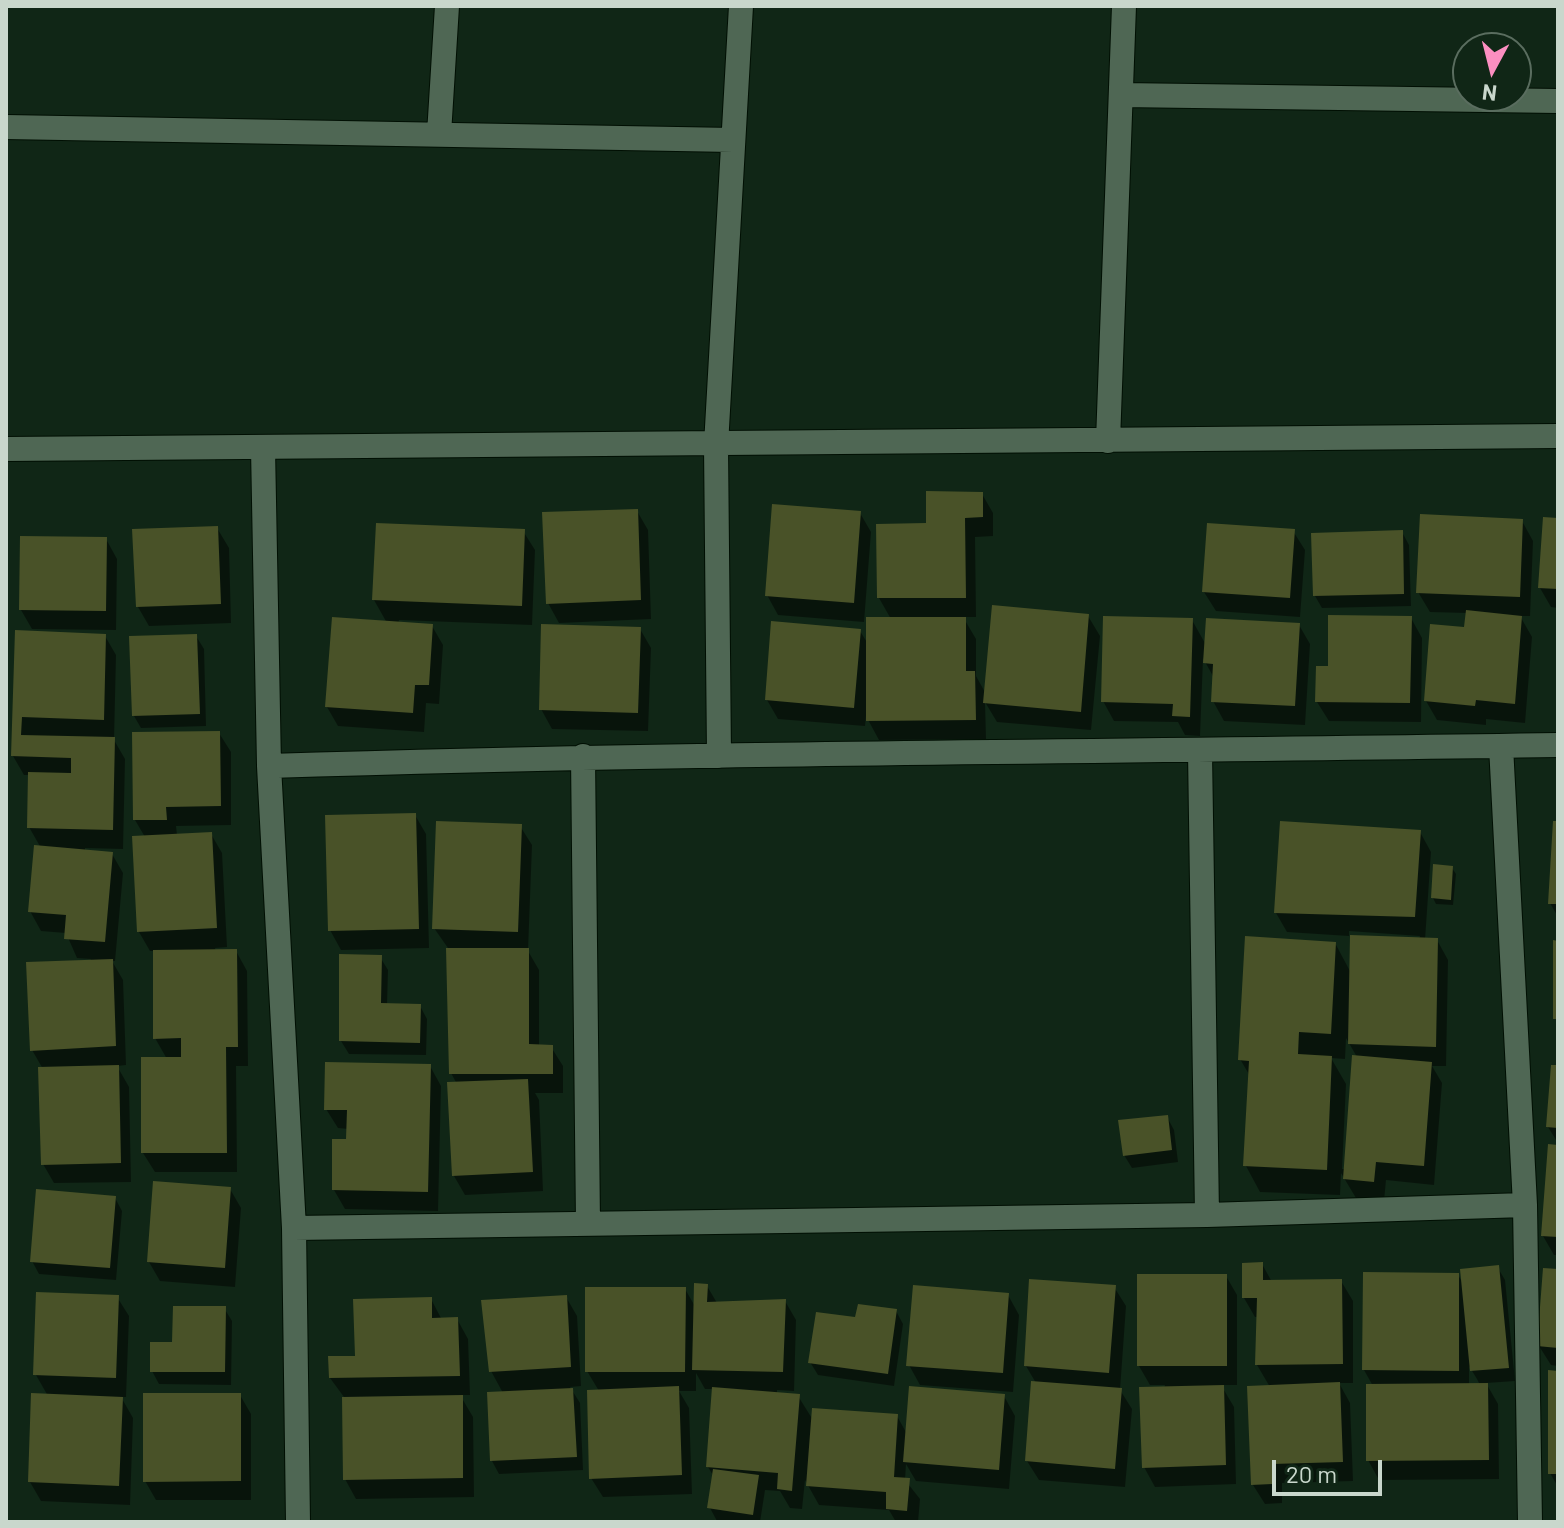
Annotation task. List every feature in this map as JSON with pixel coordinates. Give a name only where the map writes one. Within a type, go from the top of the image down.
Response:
[{"type":"street","points":[[439,134],[447,6]]},
{"type":"street","points":[[719,756],[716,445],[741,6]]},
{"type":"street","points":[[1108,441],[1124,6]]},
{"type":"street","points":[[1121,95],[1558,101]]},
{"type":"street","points":[[6,127],[733,140]]},
{"type":"street","points":[[6,449],[1558,436]]},
{"type":"street","points":[[263,448],[269,766],[294,1228],[298,1522]]},
{"type":"street","points":[[269,766],[583,756],[1200,752],[1558,745]]},
{"type":"street","points":[[1501,746],[1525,1205],[1530,1522]]},
{"type":"street","points":[[1200,752],[1207,1215]]},
{"type":"street","points":[[583,756],[588,1224]]},
{"type":"street","points":[[294,1228],[1207,1215],[1525,1205]]},
{"type":"building","points":[[926,491],[983,492],[983,517],[965,518],[966,598],[877,598],[876,524],[926,523]]},
{"type":"building","points":[[772,504],[861,511],[854,603],[765,596]]},
{"type":"building","points":[[638,509],[641,600],[546,604],[542,512]]},
{"type":"building","points":[[1420,514],[1523,519],[1520,597],[1416,593]]},
{"type":"building","points":[[1543,517],[1558,518],[1558,589],[1538,588]]},
{"type":"building","points":[[376,523],[525,529],[522,606],[372,600]]},
{"type":"building","points":[[1207,523],[1295,529],[1290,598],[1202,592]]},
{"type":"building","points":[[218,526],[221,604],[136,607],[132,529]]},
{"type":"building","points":[[1403,530],[1404,594],[1313,596],[1311,533]]},
{"type":"building","points":[[20,536],[107,537],[106,611],[19,610]]},
{"type":"building","points":[[992,605],[1089,614],[1081,712],[983,703]]},
{"type":"building","points":[[1466,610],[1522,616],[1515,704],[1476,700],[1475,706],[1424,701],[1430,624],[1464,627]]},
{"type":"building","points":[[1328,615],[1412,616],[1410,703],[1315,702],[1316,666],[1328,666]]},
{"type":"building","points":[[1103,616],[1193,618],[1190,717],[1172,716],[1173,704],[1101,702]]},
{"type":"building","points":[[332,617],[433,624],[429,685],[415,685],[413,713],[325,707]]},
{"type":"building","points":[[866,617],[966,617],[966,671],[975,671],[976,720],[866,721]]},
{"type":"building","points":[[1206,618],[1300,623],[1295,706],[1211,702],[1213,664],[1203,663]]},
{"type":"building","points":[[771,621],[861,629],[854,708],[765,700]]},
{"type":"building","points":[[541,624],[641,627],[638,713],[539,710]]},
{"type":"building","points":[[15,630],[106,634],[104,720],[22,717],[21,735],[115,737],[113,830],[27,828],[28,772],[71,773],[71,758],[11,756]]},
{"type":"building","points":[[197,634],[200,714],[132,716],[129,636]]},
{"type":"building","points":[[220,731],[221,806],[166,807],[167,820],[133,820],[132,732]]},
{"type":"building","points":[[416,813],[419,929],[328,931],[325,815]]},
{"type":"building","points":[[436,821],[522,824],[518,932],[432,929]]},
{"type":"building","points":[[1280,821],[1421,830],[1415,917],[1274,913]]},
{"type":"building","points":[[1553,821],[1558,821],[1558,904],[1548,904]]},
{"type":"building","points":[[212,832],[217,928],[137,932],[132,836]]},
{"type":"building","points":[[34,845],[113,852],[105,942],[64,939],[66,915],[28,912]]},
{"type":"building","points":[[1433,864],[1453,866],[1451,900],[1431,898]]},
{"type":"building","points":[[1350,935],[1438,938],[1436,1047],[1348,1044]]},
{"type":"building","points":[[1245,936],[1336,942],[1331,1034],[1299,1032],[1298,1054],[1332,1056],[1327,1170],[1243,1166],[1249,1061],[1238,1060]]},
{"type":"building","points":[[1553,940],[1558,941],[1558,1019],[1553,1019]]},
{"type":"building","points":[[446,948],[529,948],[529,1044],[553,1045],[553,1074],[449,1074]]},
{"type":"building","points":[[237,949],[238,1047],[226,1047],[227,1153],[141,1153],[141,1057],[181,1057],[181,1038],[153,1039],[153,950]]},
{"type":"building","points":[[339,954],[382,955],[381,1003],[421,1004],[420,1043],[339,1041]]},
{"type":"building","points":[[113,959],[116,1046],[30,1051],[26,962]]},
{"type":"building","points":[[1352,1055],[1432,1062],[1424,1166],[1376,1162],[1374,1182],[1343,1179]]},
{"type":"building","points":[[325,1062],[431,1064],[428,1192],[332,1190],[332,1139],[346,1139],[347,1110],[324,1110]]},
{"type":"building","points":[[119,1065],[121,1163],[41,1165],[38,1067]]},
{"type":"building","points":[[1551,1065],[1558,1065],[1558,1128],[1546,1127]]},
{"type":"building","points":[[528,1079],[533,1172],[452,1176],[447,1082]]},
{"type":"building","points":[[1168,1115],[1172,1150],[1123,1156],[1118,1120]]},
{"type":"building","points":[[1548,1144],[1558,1145],[1558,1237],[1541,1236]]},
{"type":"building","points":[[153,1181],[231,1187],[225,1268],[147,1262]]},
{"type":"building","points":[[36,1189],[116,1196],[110,1268],[30,1262]]},
{"type":"building","points":[[1263,1262],[1263,1280],[1342,1279],[1343,1364],[1255,1365],[1257,1298],[1242,1298],[1242,1263]]},
{"type":"building","points":[[1499,1265],[1509,1368],[1470,1371],[1460,1269]]},
{"type":"building","points":[[1543,1268],[1558,1269],[1558,1348],[1537,1346]]},
{"type":"building","points":[[1363,1272],[1459,1273],[1459,1371],[1362,1370]]},
{"type":"building","points":[[1137,1274],[1227,1274],[1227,1366],[1137,1366]]},
{"type":"building","points":[[1029,1279],[1116,1285],[1109,1373],[1024,1366]]},
{"type":"building","points":[[694,1283],[708,1284],[707,1302],[786,1299],[783,1372],[692,1370]]},
{"type":"building","points":[[913,1285],[1009,1293],[1003,1373],[906,1366]]},
{"type":"building","points":[[585,1287],[686,1287],[685,1372],[585,1372]]},
{"type":"building","points":[[36,1292],[119,1295],[116,1378],[33,1375]]},
{"type":"building","points":[[567,1295],[571,1367],[489,1372],[481,1300]]},
{"type":"building","points":[[432,1297],[432,1318],[458,1317],[460,1376],[329,1378],[328,1356],[355,1356],[353,1299]]},
{"type":"building","points":[[858,1304],[897,1309],[888,1374],[808,1363],[816,1312],[855,1317]]},
{"type":"building","points":[[173,1306],[226,1306],[225,1372],[150,1372],[150,1342],[172,1342]]},
{"type":"building","points":[[1548,1370],[1558,1371],[1558,1474],[1548,1474]]},
{"type":"building","points":[[1031,1381],[1122,1388],[1115,1469],[1025,1461]]},
{"type":"building","points":[[1340,1382],[1343,1462],[1272,1464],[1272,1484],[1251,1485],[1247,1386]]},
{"type":"building","points":[[1488,1383],[1489,1460],[1366,1461],[1366,1384]]},
{"type":"building","points":[[1224,1385],[1226,1465],[1142,1468],[1139,1387]]},
{"type":"building","points":[[679,1386],[682,1475],[589,1479],[587,1390]]},
{"type":"building","points":[[909,1386],[1005,1394],[999,1470],[903,1462]]},
{"type":"building","points":[[712,1387],[800,1394],[792,1491],[777,1489],[778,1473],[706,1467]]},
{"type":"building","points":[[573,1388],[577,1457],[490,1461],[487,1392]]},
{"type":"building","points":[[31,1393],[123,1397],[119,1486],[28,1482]]},
{"type":"building","points":[[143,1393],[241,1393],[241,1481],[143,1482]]},
{"type":"building","points":[[463,1395],[463,1478],[343,1480],[342,1397]]},
{"type":"building","points":[[812,1408],[898,1414],[894,1477],[910,1478],[907,1511],[886,1509],[886,1492],[806,1486]]},
{"type":"building","points":[[713,1469],[759,1475],[753,1515],[707,1508]]}]
